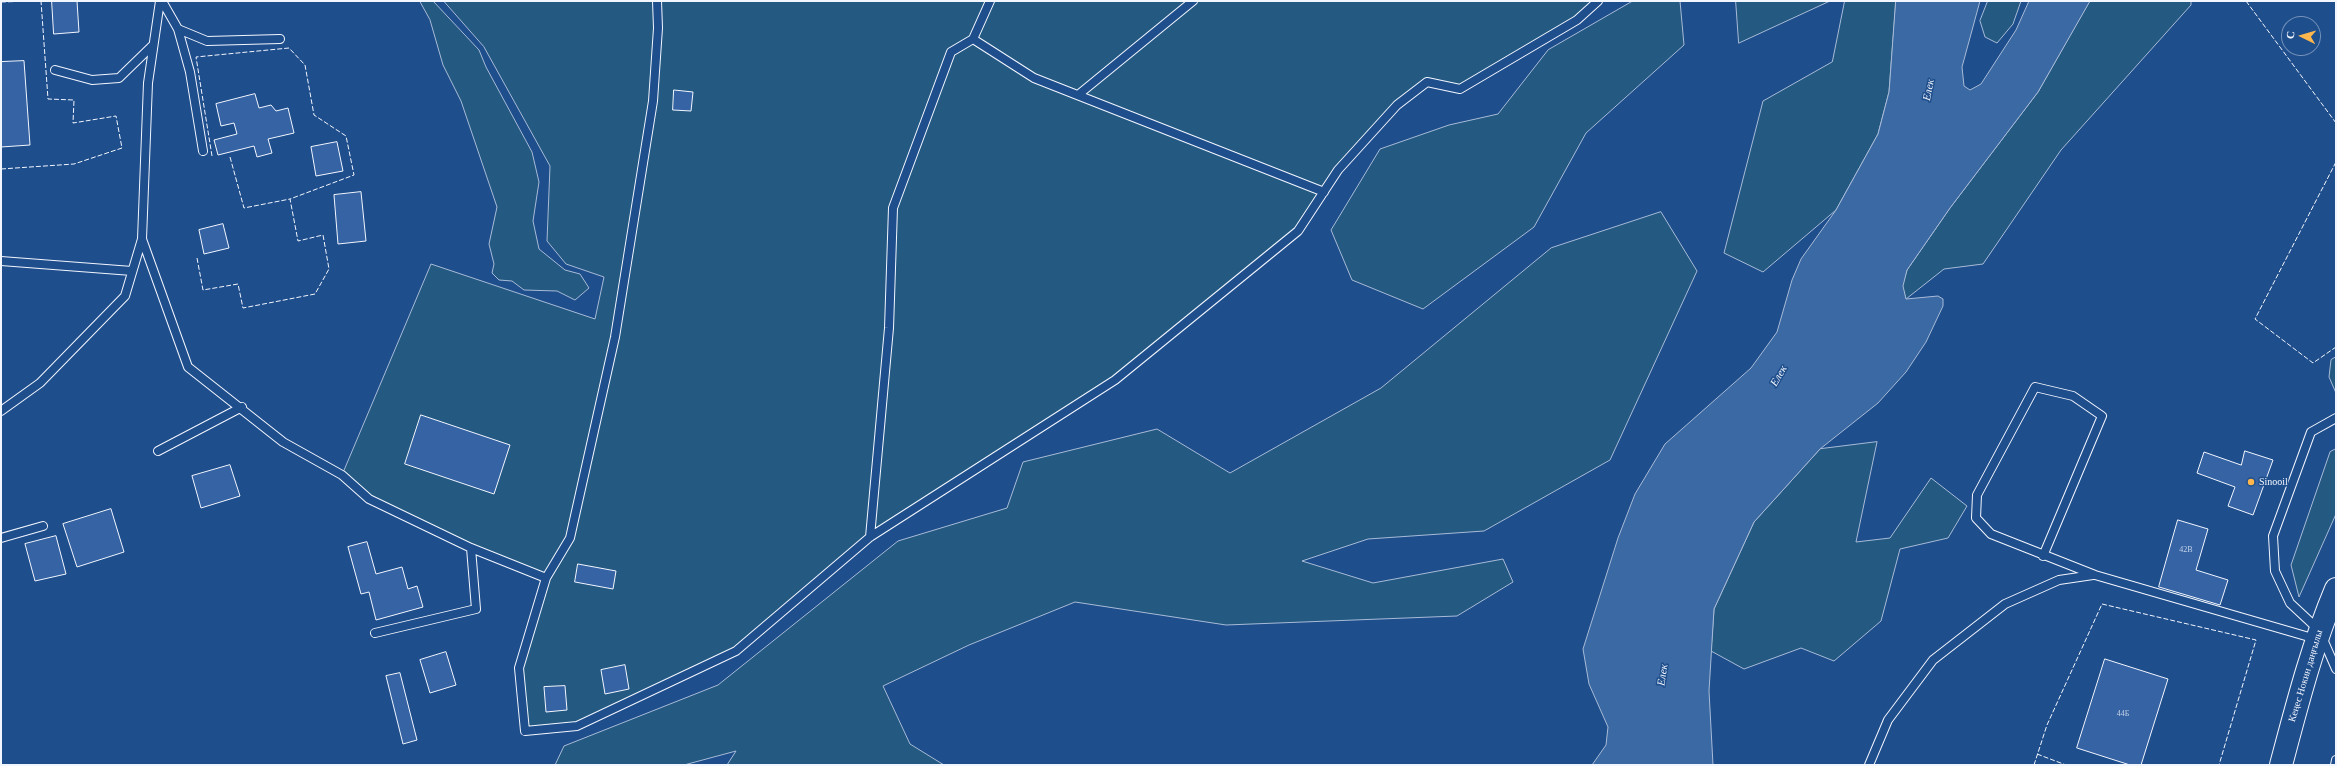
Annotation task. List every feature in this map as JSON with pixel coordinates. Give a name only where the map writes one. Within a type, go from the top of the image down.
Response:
[{"type":"highway","name":"Кеңес Нокин даңғылы","points":[[2280,765],[2318,634],[2336,589]]},
{"type":"lane","points":[[161,1],[178,29],[190,72],[204,151]]},
{"type":"lane","points":[[1,411],[40,383],[125,296],[142,238],[148,83],[161,1]]},
{"type":"lane","points":[[657,1],[658,28],[653,101],[615,337],[570,538],[546,578],[519,668],[525,731],[577,726],[736,651],[870,538],[1115,380],[1298,231],[1338,170],[1397,106],[1428,82],[1460,89],[1577,20],[1598,1]]},
{"type":"lane","points":[[870,538],[889,328],[893,208],[951,52],[973,39],[990,1]]},
{"type":"lane","points":[[1078,95],[1193,1]]},
{"type":"lane","points":[[178,29],[207,41],[280,39]]},
{"type":"lane","points":[[973,39],[1034,78],[1324,192]]},
{"type":"lane","points":[[55,70],[92,80],[119,78],[153,45]]},
{"type":"lane","points":[[142,238],[188,367],[242,407],[283,442],[342,475],[369,499],[471,548],[546,578]]},
{"type":"lane","points":[[1,261],[132,271]]},
{"type":"lane","points":[[2043,556],[2102,416],[2073,396],[2035,387],[1977,495],[1976,518],[1991,534],[2043,556],[2095,575],[2318,634]]},
{"type":"lane","points":[[158,451],[242,407]]},
{"type":"lane","points":[[2336,418],[2311,432],[2273,536],[2275,571],[2290,603],[2318,634],[2336,669]]},
{"type":"lane","points":[[1,538],[43,526]]},
{"type":"lane","points":[[375,633],[476,609],[471,548]]},
{"type":"lane","points":[[1868,765],[1888,720],[1933,660],[2005,604],[2059,580],[2095,575]]},
{"type":"lane","points":[[2335,765],[2336,760]]},
{"type":"shaded area","points":[[420,1],[433,1],[479,50],[486,67],[532,152],[539,182],[533,221],[539,249],[565,270],[580,274],[589,288],[575,300],[557,291],[524,290],[512,281],[499,280],[492,273],[494,264],[489,244],[497,207],[461,101],[443,65],[430,20]]},
{"type":"shaded area","points":[[444,1],[1598,1],[1577,20],[1460,89],[1427,82],[1397,105],[1338,170],[1298,231],[1115,380],[870,537],[736,651],[577,726],[525,731],[519,668],[546,578],[369,499],[342,475],[431,264],[595,319],[604,277],[566,264],[547,241],[550,166],[484,47]]},
{"type":"shaded area","points":[[1633,1],[1680,1],[1684,45],[1586,133],[1534,227],[1423,309],[1352,280],[1331,230],[1380,149],[1449,125],[1498,114],[1548,50]]},
{"type":"shaded area","points":[[1736,1],[1830,1],[1739,43]]},
{"type":"shaded area","points":[[1845,1],[1896,1],[1889,92],[1878,134],[1836,210],[1763,272],[1724,253],[1763,101],[1832,62]]},
{"type":"shaded area","points":[[1988,1],[2021,1],[2013,24],[1997,43],[1985,37],[1980,21]]},
{"type":"shaded area","points":[[2090,1],[2191,1],[2191,5],[2061,150],[1983,264],[1944,269],[1906,299],[1902,286],[1907,270],[1950,208],[2038,92]]},
{"type":"shaded area","points":[[1661,212],[1697,271],[1610,460],[1484,531],[1368,539],[1302,561],[1373,583],[1503,559],[1513,582],[1457,616],[1226,625],[1075,602],[969,645],[883,686],[910,744],[944,765],[727,765],[736,751],[684,765],[555,765],[564,746],[718,685],[898,541],[1007,508],[1023,462],[1157,429],[1230,473],[1381,388],[1551,248]]},
{"type":"shaded area","points":[[2336,357],[2336,393],[2329,377],[2331,360]]},
{"type":"shaded area","points":[[1877,442],[1856,542],[1890,538],[1931,478],[1967,506],[1948,538],[1900,549],[1881,621],[1834,661],[1801,648],[1744,669],[1711,651],[1714,609],[1754,522],[1820,449]]},
{"type":"shaded area","points":[[2336,449],[2336,514],[2299,597],[2291,565],[2330,452]]},
{"type":"water","name":"Елек","points":[[1896,1],[1980,1],[1962,67],[1964,86],[1970,90],[1981,84],[2016,30],[2029,1],[2090,1],[2038,92],[1950,208],[1907,270],[1903,286],[1906,299],[1938,296],[1943,299],[1943,306],[1926,342],[1906,372],[1878,403],[1820,449],[1754,522],[1714,609],[1709,691],[1713,765],[1592,765],[1606,745],[1608,727],[1589,684],[1583,649],[1618,538],[1635,494],[1665,444],[1751,368],[1777,332],[1792,280],[1801,259],[1836,210],[1878,134],[1889,92]]},
{"type":"building","points":[[52,1],[77,1],[79,32],[54,34]]},
{"type":"building","points":[[24,61],[30,145],[1,147],[1,62]]},
{"type":"building","points":[[674,90],[693,92],[691,111],[673,110]]},
{"type":"building","points":[[255,94],[259,108],[271,105],[276,111],[288,108],[294,133],[268,139],[272,153],[257,157],[254,146],[218,155],[214,140],[237,134],[234,123],[221,126],[216,104]]},
{"type":"building","points":[[337,142],[343,171],[316,176],[311,147]]},
{"type":"building","points":[[361,192],[366,241],[338,244],[334,195]]},
{"type":"building","points":[[223,224],[229,248],[204,254],[199,230]]},
{"type":"building","points":[[421,415],[510,445],[494,494],[405,464]]},
{"type":"building","points":[[2245,451],[2273,460],[2253,515],[2228,506],[2235,487],[2197,473],[2204,452],[2241,465]]},
{"type":"building","points":[[230,465],[240,496],[201,508],[192,476]]},
{"type":"building","points":[[111,509],[124,552],[77,567],[63,524]]},
{"type":"building","points":[[2178,520],[2208,529],[2196,570],[2228,580],[2220,605],[2159,587]]},
{"type":"building","points":[[56,536],[66,574],[35,581],[25,544]]},
{"type":"building","points":[[367,542],[376,574],[402,567],[408,589],[417,586],[423,607],[376,620],[369,592],[361,594],[348,547]]},
{"type":"building","points":[[578,564],[616,571],[613,589],[575,582]]},
{"type":"building","points":[[446,652],[456,685],[430,693],[420,660]]},
{"type":"building","points":[[2105,659],[2168,679],[2141,765],[2130,765],[2077,748]]},
{"type":"building","points":[[625,665],[629,689],[605,694],[601,670]]},
{"type":"building","points":[[400,673],[417,740],[403,744],[386,676]]},
{"type":"building","points":[[565,686],[567,710],[546,712],[544,687]]},
{"type":"fence","points":[[1,2],[31,1]]},
{"type":"fence","points":[[1,169],[74,164],[122,148],[116,116],[73,123],[74,100],[48,99],[41,1]]},
{"type":"fence","points":[[2246,1],[2336,123]]},
{"type":"fence","points":[[197,258],[203,290],[238,284],[243,308],[315,294],[329,269],[323,235],[298,241],[290,199],[354,175],[346,136],[314,115],[305,65],[289,48],[196,57],[212,156]]},
{"type":"fence","points":[[230,157],[244,208],[290,199]]},
{"type":"fence","points":[[2336,162],[2255,319],[2313,363],[2336,347]]},
{"type":"fence","points":[[2034,765],[2047,725],[2102,604],[2256,640],[2219,765]]},
{"type":"fence","points":[[2037,754],[2066,765]]},
{"type":"place","name":"Sinooil","points":[[2251,482]]}]
